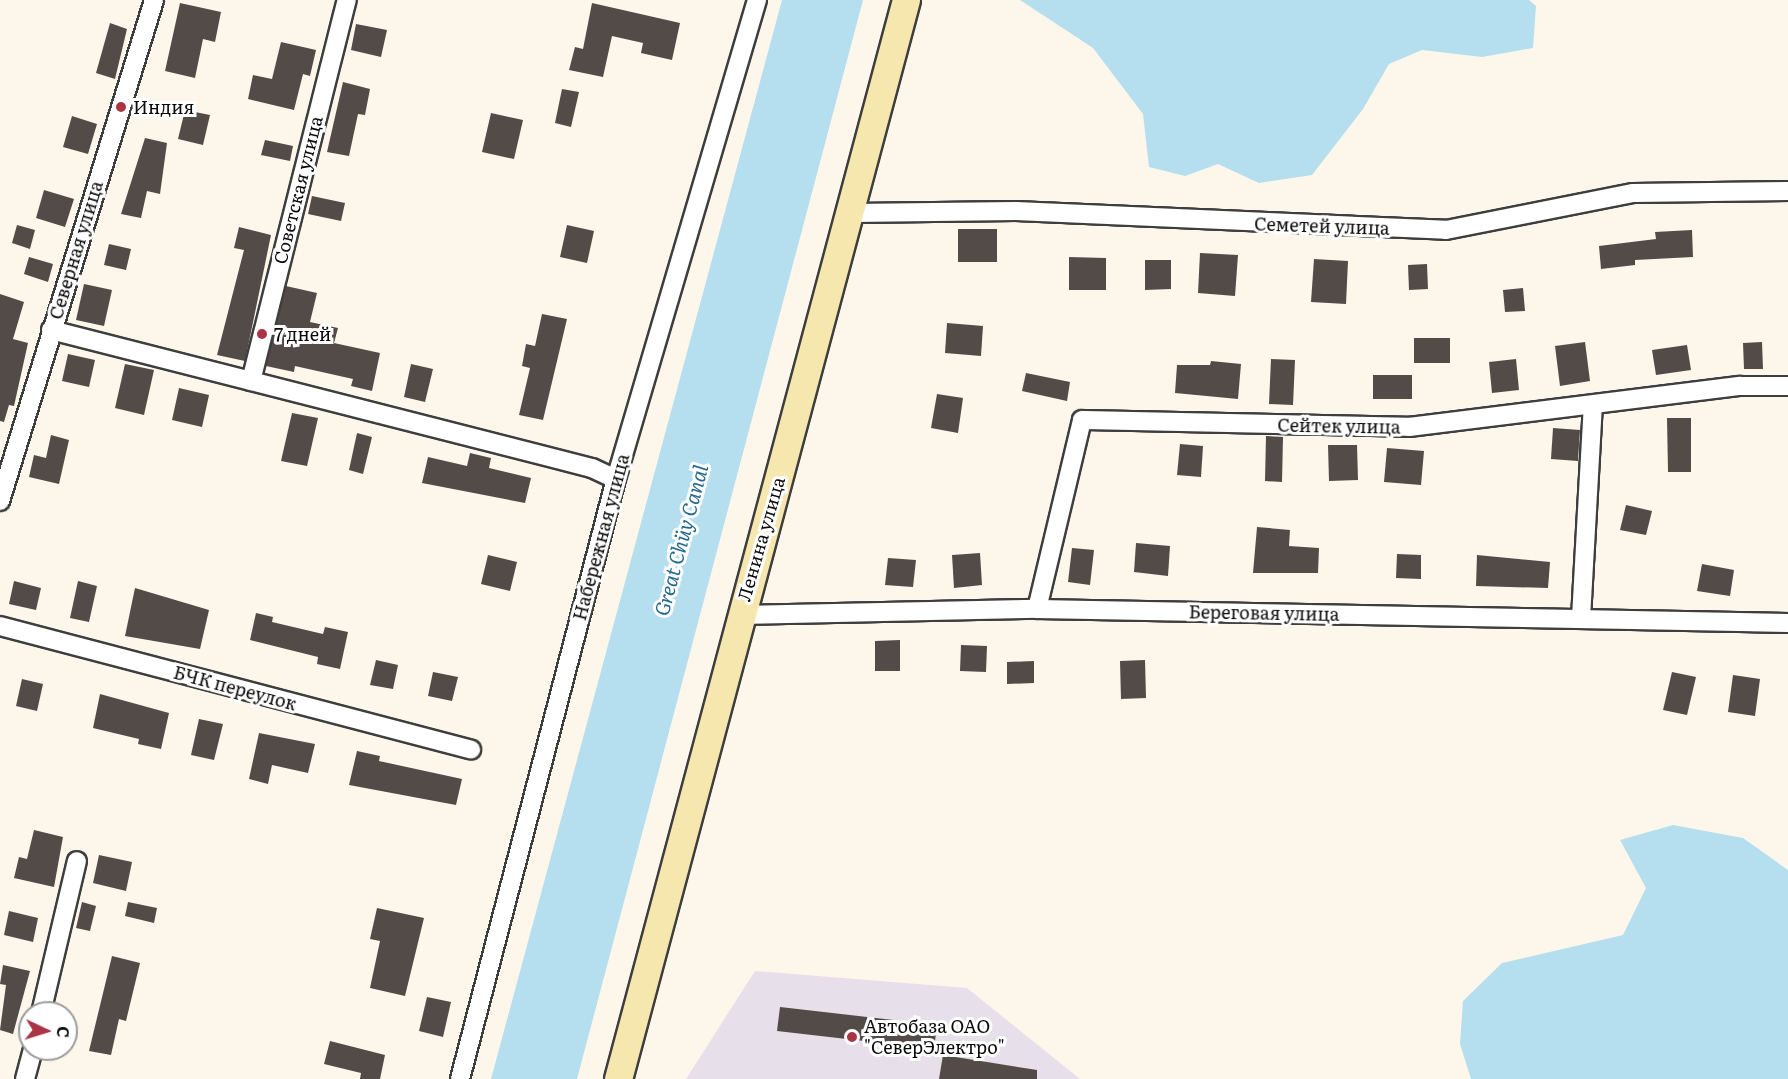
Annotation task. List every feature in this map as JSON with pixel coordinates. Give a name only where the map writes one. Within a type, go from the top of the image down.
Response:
[{"type":"street","name":"Северная улица","points":[[0,501],[154,0]]},
{"type":"street","name":"Советская улица","points":[[251,381],[347,0]]},
{"type":"street","name":"Набережная улица","points":[[460,1079],[616,479],[756,0]]},
{"type":"street","name":"Ленина улица","points":[[618,1079],[740,615],[852,213],[906,0]]},
{"type":"street","name":"Семетей улица","points":[[852,213],[1016,211],[1446,230],[1633,193],[1788,191]]},
{"type":"street","points":[[51,330],[592,468],[616,479]]},
{"type":"street","name":"Сейтек улица","points":[[1037,609],[1082,420],[1409,427],[1740,386],[1788,386]]},
{"type":"street","points":[[1581,618],[1593,406]]},
{"type":"street","name":"Береговая улица","points":[[740,615],[1037,609],[1788,623]]},
{"type":"street","name":"БЧК переулок","points":[[0,626],[471,750]]},
{"type":"street","points":[[44,1001],[77,861]]},
{"type":"street","points":[[25,1079],[30,1061]]},
{"type":"shaded area","points":[[755,971],[967,988],[1080,1079],[686,1079]]},
{"type":"water","name":"Great Chüy Canal","points":[[782,0],[863,0],[577,1079],[491,1079]]},
{"type":"water","points":[[1020,0],[1529,0],[1536,6],[1533,48],[1482,57],[1422,50],[1389,64],[1363,109],[1312,175],[1259,183],[1218,164],[1185,176],[1149,167],[1143,114],[1093,48]]},
{"type":"water","points":[[1673,825],[1743,838],[1788,870],[1788,1079],[1471,1079],[1460,1044],[1463,1001],[1502,963],[1623,935],[1646,888],[1620,840]]},
{"type":"building","points":[[180,3],[221,12],[215,42],[203,39],[195,78],[165,71]]},
{"type":"building","points":[[592,3],[680,23],[672,60],[641,53],[643,43],[612,36],[603,77],[569,70],[575,47],[583,49]]},
{"type":"building","points":[[110,23],[127,29],[115,79],[96,73]]},
{"type":"building","points":[[356,24],[387,30],[381,57],[351,50]]},
{"type":"building","points":[[281,42],[316,50],[310,76],[303,74],[294,110],[248,99],[253,75],[272,79]]},
{"type":"building","points":[[343,82],[370,89],[365,115],[358,114],[349,156],[327,152]]},
{"type":"building","points":[[562,89],[579,92],[571,127],[555,123]]},
{"type":"building","points":[[185,110],[210,115],[203,145],[178,139]]},
{"type":"building","points":[[491,113],[523,120],[514,159],[482,152]]},
{"type":"building","points":[[72,116],[97,124],[88,154],[63,147]]},
{"type":"building","points":[[145,138],[167,143],[160,194],[147,191],[141,218],[121,214]]},
{"type":"building","points":[[265,140],[293,146],[290,161],[261,155]]},
{"type":"building","points":[[44,190],[74,199],[65,227],[36,218]]},
{"type":"building","points":[[312,196],[345,203],[341,221],[308,214]]},
{"type":"building","points":[[17,225],[35,230],[30,249],[12,243]]},
{"type":"building","points":[[567,225],[594,231],[587,263],[560,257]]},
{"type":"building","points":[[239,227],[271,235],[245,361],[217,355],[244,250],[234,248]]},
{"type":"building","points":[[958,229],[997,229],[997,262],[958,262]]},
{"type":"building","points":[[1692,230],[1693,257],[1635,260],[1635,265],[1601,269],[1599,246],[1656,239],[1655,232]]},
{"type":"building","points":[[109,244],[131,249],[126,270],[104,265]]},
{"type":"building","points":[[1200,253],[1238,255],[1235,296],[1198,293]]},
{"type":"building","points":[[29,257],[53,264],[48,282],[24,274]]},
{"type":"building","points":[[1069,257],[1106,258],[1106,290],[1069,290]]},
{"type":"building","points":[[1314,259],[1348,261],[1346,304],[1311,302]]},
{"type":"building","points":[[1145,260],[1171,260],[1171,289],[1145,290]]},
{"type":"building","points":[[1427,264],[1428,289],[1409,290],[1408,265]]},
{"type":"building","points":[[84,284],[112,290],[104,326],[76,320]]},
{"type":"building","points":[[286,286],[317,293],[310,322],[338,328],[334,343],[380,353],[372,391],[351,386],[353,379],[295,366],[294,372],[266,366]]},
{"type":"building","points":[[1523,288],[1525,311],[1505,312],[1503,290]]},
{"type":"building","points":[[0,294],[24,302],[13,339],[28,343],[14,406],[9,405],[4,422],[0,421]]},
{"type":"building","points":[[542,314],[567,319],[543,420],[519,415],[530,368],[522,366],[526,344],[535,346]]},
{"type":"building","points":[[947,323],[983,326],[981,356],[945,353]]},
{"type":"building","points":[[1414,338],[1450,338],[1450,363],[1414,363]]},
{"type":"building","points":[[1585,342],[1590,381],[1560,386],[1555,346]]},
{"type":"building","points":[[1762,342],[1763,369],[1744,369],[1743,343]]},
{"type":"building","points":[[1687,345],[1691,370],[1656,375],[1652,350]]},
{"type":"building","points":[[68,354],[95,360],[89,387],[62,381]]},
{"type":"building","points":[[1271,359],[1295,360],[1293,405],[1269,404]]},
{"type":"building","points":[[1516,359],[1519,390],[1492,393],[1489,362]]},
{"type":"building","points":[[1211,361],[1241,364],[1238,399],[1175,393],[1177,365],[1210,365]]},
{"type":"building","points":[[125,364],[154,370],[144,415],[115,408]]},
{"type":"building","points":[[411,364],[433,369],[425,402],[404,397]]},
{"type":"building","points":[[1026,373],[1070,382],[1067,401],[1022,391]]},
{"type":"building","points":[[1373,375],[1412,375],[1412,399],[1373,399]]},
{"type":"building","points":[[179,388],[209,395],[202,427],[172,420]]},
{"type":"building","points":[[937,394],[963,398],[958,433],[931,428]]},
{"type":"building","points":[[292,413],[318,418],[307,466],[281,461]]},
{"type":"building","points":[[1667,418],[1691,418],[1691,472],[1668,472]]},
{"type":"building","points":[[1553,428],[1580,430],[1578,461],[1551,459]]},
{"type":"building","points":[[357,433],[372,437],[363,474],[349,470]]},
{"type":"building","points":[[51,435],[69,440],[59,484],[29,477],[34,455],[46,458]]},
{"type":"building","points":[[1266,436],[1283,437],[1282,482],[1265,481]]},
{"type":"building","points":[[1180,444],[1203,446],[1201,477],[1177,475]]},
{"type":"building","points":[[1328,445],[1357,445],[1358,480],[1329,481]]},
{"type":"building","points":[[1387,448],[1424,451],[1421,485],[1384,482]]},
{"type":"building","points":[[470,453],[491,458],[489,468],[531,478],[525,503],[422,483],[428,457],[467,466]]},
{"type":"building","points":[[1626,505],[1652,511],[1646,535],[1620,530]]},
{"type":"building","points":[[1257,527],[1290,530],[1289,546],[1319,548],[1318,573],[1253,573]]},
{"type":"building","points":[[1136,543],[1170,546],[1168,576],[1134,572]]},
{"type":"building","points":[[1072,548],[1094,550],[1090,585],[1068,582]]},
{"type":"building","points":[[980,553],[982,585],[954,588],[952,555]]},
{"type":"building","points":[[1397,554],[1421,555],[1421,579],[1396,578]]},
{"type":"building","points":[[488,555],[517,562],[510,591],[481,584]]},
{"type":"building","points":[[1477,555],[1550,562],[1548,588],[1476,586]]},
{"type":"building","points":[[888,558],[916,560],[913,587],[885,585]]},
{"type":"building","points":[[1702,564],[1734,570],[1730,596],[1697,591]]},
{"type":"building","points":[[14,581],[41,588],[36,610],[9,604]]},
{"type":"building","points":[[78,581],[97,586],[89,622],[70,618]]},
{"type":"building","points":[[135,588],[209,610],[200,649],[125,636]]},
{"type":"building","points":[[256,613],[273,617],[272,622],[323,634],[325,627],[348,632],[340,669],[317,664],[318,657],[250,640]]},
{"type":"building","points":[[900,640],[900,671],[875,671],[875,641]]},
{"type":"building","points":[[961,645],[987,646],[986,672],[960,671]]},
{"type":"building","points":[[376,660],[398,665],[393,689],[370,685]]},
{"type":"building","points":[[1145,660],[1146,698],[1121,699],[1120,661]]},
{"type":"building","points":[[1034,661],[1034,683],[1007,684],[1007,662]]},
{"type":"building","points":[[433,672],[458,677],[452,701],[428,696]]},
{"type":"building","points":[[1672,672],[1696,677],[1687,715],[1663,710]]},
{"type":"building","points":[[1733,675],[1760,679],[1755,716],[1728,712]]},
{"type":"building","points":[[22,679],[43,684],[37,711],[16,706]]},
{"type":"building","points":[[100,694],[169,713],[161,749],[138,744],[139,739],[93,728]]},
{"type":"building","points":[[199,719],[223,724],[214,760],[191,755]]},
{"type":"building","points":[[259,733],[315,744],[308,773],[272,765],[268,784],[249,779]]},
{"type":"building","points":[[357,751],[380,756],[379,761],[462,779],[456,805],[349,785]]},
{"type":"building","points":[[34,830],[63,837],[54,887],[14,878],[19,857],[27,859]]},
{"type":"building","points":[[99,855],[132,862],[126,891],[93,883]]},
{"type":"building","points":[[82,902],[96,906],[90,931],[76,928]]},
{"type":"building","points":[[128,902],[157,908],[154,923],[125,916]]},
{"type":"building","points":[[377,908],[424,918],[405,996],[370,988],[380,941],[370,939]]},
{"type":"building","points":[[9,911],[38,918],[33,942],[4,935]]},
{"type":"building","points":[[112,956],[140,963],[126,1021],[119,1019],[111,1055],[89,1051]]},
{"type":"building","points":[[3,965],[30,971],[22,1001],[18,1001],[18,1015],[13,1034],[0,1030],[6,985],[0,984]]},
{"type":"building","points":[[427,997],[451,1002],[443,1037],[419,1031]]},
{"type":"building","points":[[780,1007],[937,1025],[934,1049],[777,1031]]},
{"type":"building","points":[[330,1041],[385,1055],[380,1079],[360,1079],[361,1073],[324,1064]]},
{"type":"building","points":[[943,1055],[1037,1070],[1037,1079],[939,1079]]},
{"type":"place","name":"Индия","points":[[121,107]]},
{"type":"place","name":"7 дней","points":[[262,334]]},
{"type":"place","name":"Автобаза ОАО \"СеверЭлектро\"","points":[[852,1037]]}]
